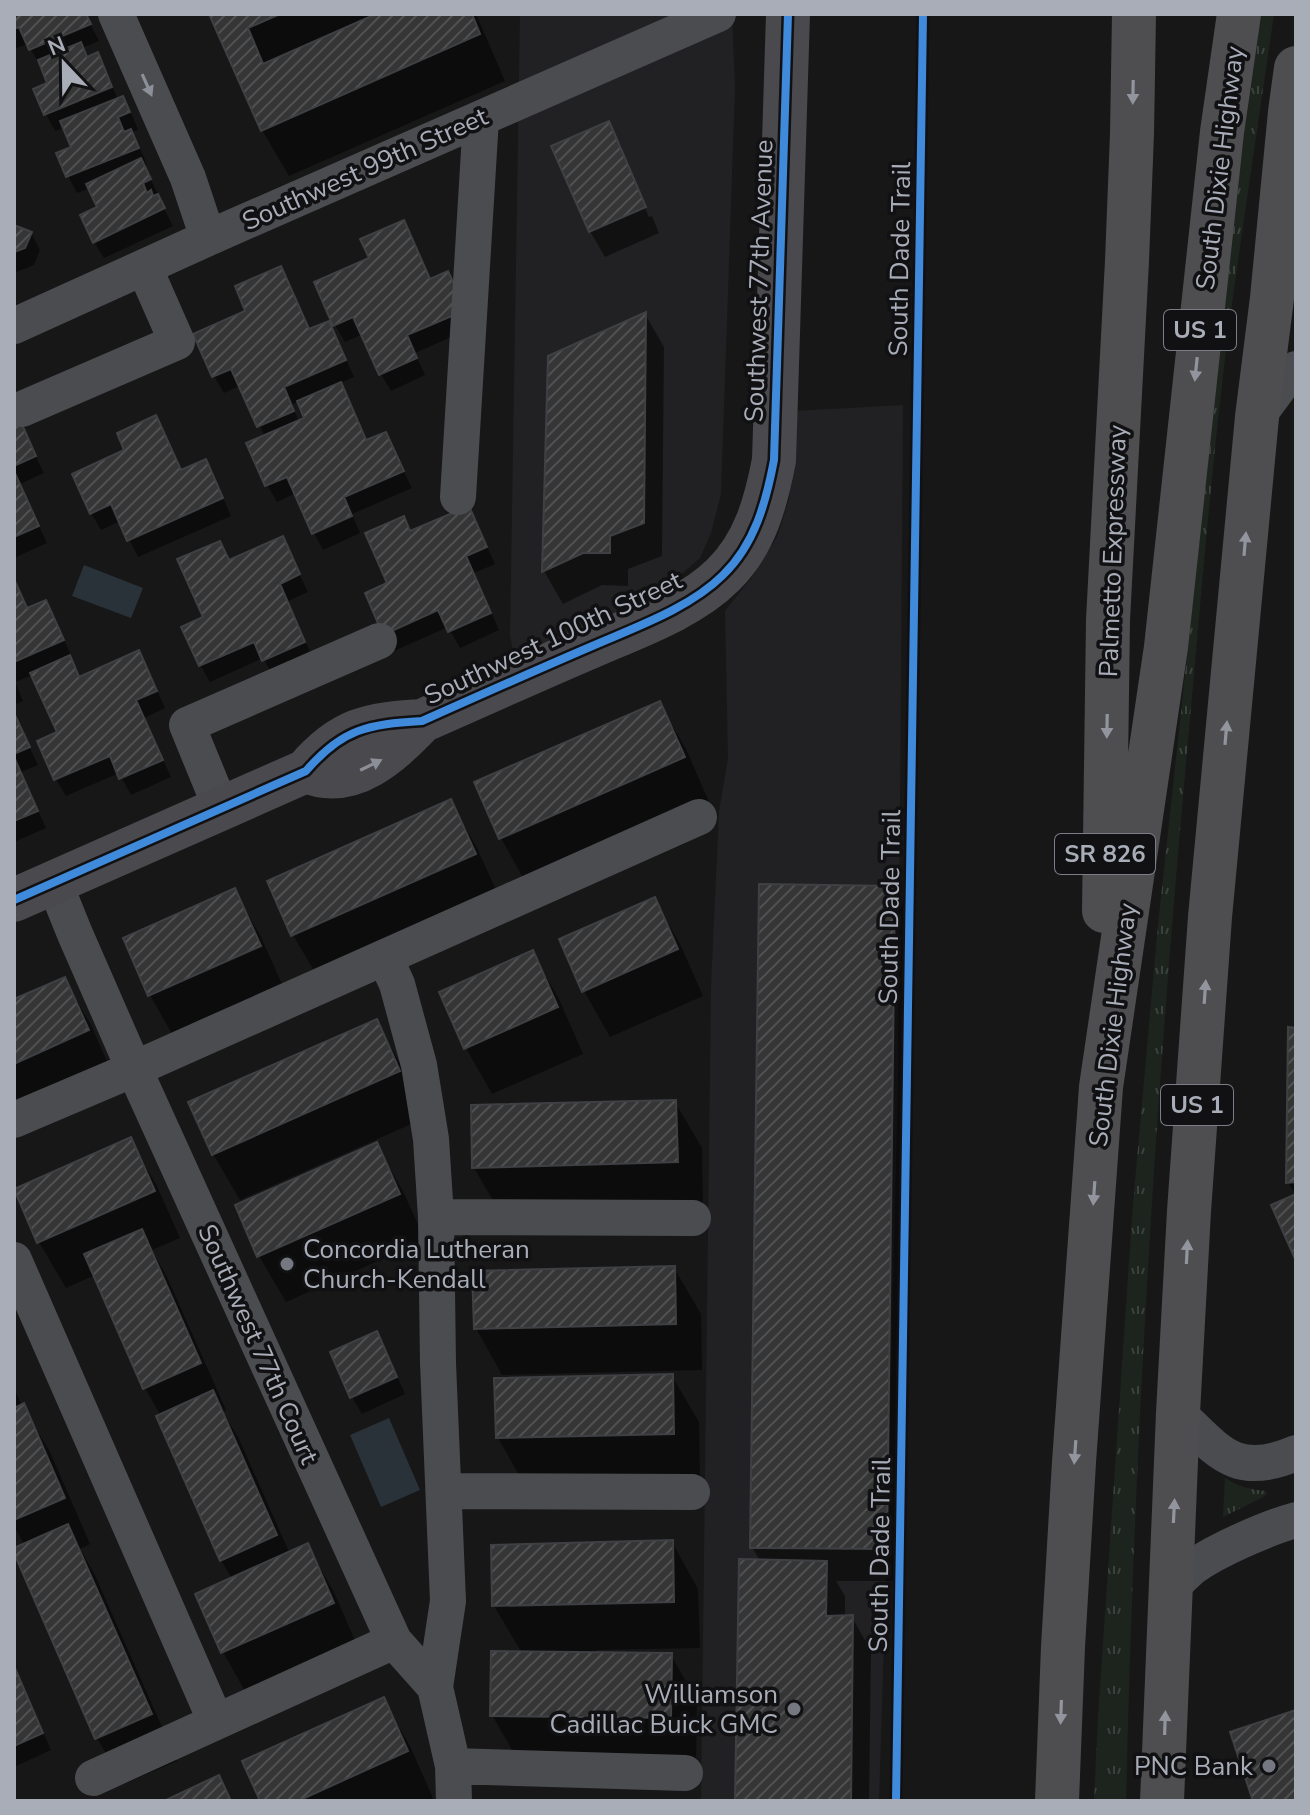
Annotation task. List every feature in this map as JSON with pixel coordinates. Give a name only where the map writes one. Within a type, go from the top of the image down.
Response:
[{"type":"highway","name":"Palmetto Expressway","points":[[1101,1087],[1108,620],[1128,229],[1134,14]]},
{"type":"highway","name":"South Dixie Highway","points":[[1057,1801],[1074,1462],[1101,1087],[1166,647],[1222,132],[1239,14]]},
{"type":"highway","name":"US 1","points":[[1162,1801],[1178,1413],[1210,917],[1257,417],[1296,68]]},
{"type":"highway","points":[[1272,298],[1296,251]]},
{"type":"street","points":[[116,14],[188,178],[208,238]]},
{"type":"street","name":"Southwest 99th Street","points":[[14,326],[718,14]]},
{"type":"street","name":"Southwest 77th Avenue","points":[[747,545],[763,510],[774,460],[788,14]]},
{"type":"street","points":[[458,497],[481,118]]},
{"type":"street","points":[[22,409],[177,342],[144,267]]},
{"type":"street","points":[[1257,417],[1296,369]]},
{"type":"street","name":"Southwest 100th Street","points":[[14,900],[306,771],[324,750],[355,732],[391,722],[422,721],[651,620],[686,602],[722,577],[747,545]]},
{"type":"street","points":[[221,808],[187,725],[379,641]]},
{"type":"street","points":[[14,1120],[699,817]]},
{"type":"street","name":"Southwest 77th Court","points":[[54,882],[134,1069],[394,1641],[435,1687],[453,1784]]},
{"type":"street","points":[[385,958],[397,984],[419,1065],[431,1139],[448,1601],[435,1687]]},
{"type":"street","points":[[436,1217],[693,1218]]},
{"type":"street","points":[[14,1260],[216,1722]]},
{"type":"street","points":[[1178,1413],[1219,1452],[1242,1463],[1277,1461],[1296,1453]]},
{"type":"street","points":[[445,1491],[692,1492]]},
{"type":"street","points":[[1170,1589],[1192,1568],[1215,1555],[1296,1520]]},
{"type":"street","points":[[93,1778],[394,1641]]},
{"type":"street","points":[[453,1784],[685,1773]]},
{"type":"shaded area","points":[[520,14],[732,14],[735,88],[721,494],[711,533],[700,558],[677,578],[643,599],[515,661],[510,636]]},
{"type":"shaded area","points":[[903,405],[898,1085],[879,1801],[701,1801],[711,987],[719,811],[728,759],[725,611],[752,577],[777,537],[789,499],[794,411]]},
{"type":"shaded area","points":[[84,565],[143,588],[131,618],[72,596]]},
{"type":"shaded area","points":[[389,1418],[420,1490],[381,1507],[350,1435]]},
{"type":"green space","points":[[1259,14],[1274,14],[1217,427],[1166,997],[1141,1399],[1126,1801],[1094,1801],[1133,1204],[1158,925]]},
{"type":"green space","points":[[1225,1478],[1240,1486],[1267,1493],[1223,1517]]},
{"type":"building","points":[[14,14],[86,14],[91,24],[29,50],[19,27],[14,29]]},
{"type":"building","points":[[209,14],[280,14],[248,28],[263,64],[376,14],[472,14],[480,34],[261,131]]},
{"type":"building","points":[[81,42],[87,57],[98,52],[112,87],[44,115],[33,89],[47,83],[38,60]]},
{"type":"building","points":[[123,96],[130,112],[118,117],[124,132],[131,129],[139,148],[66,177],[56,153],[71,147],[60,121]]},
{"type":"building","points":[[609,121],[646,207],[589,232],[551,146]]},
{"type":"building","points":[[141,158],[151,179],[143,183],[147,193],[151,190],[153,196],[158,194],[165,208],[93,243],[80,215],[97,207],[86,184]]},
{"type":"building","points":[[404,220],[430,279],[448,271],[466,310],[407,335],[417,358],[379,375],[353,317],[333,326],[314,282],[369,258],[360,239]]},
{"type":"building","points":[[14,225],[32,232],[25,248],[14,252]]},
{"type":"building","points":[[281,266],[309,329],[329,321],[346,360],[284,387],[294,411],[257,427],[231,369],[212,377],[193,334],[245,311],[235,286]]},
{"type":"building","points":[[646,312],[644,523],[610,536],[610,553],[583,553],[542,572],[548,356]]},
{"type":"building","points":[[341,382],[366,440],[386,432],[404,471],[344,497],[352,516],[312,534],[287,477],[265,486],[246,443],[304,418],[297,401]]},
{"type":"building","points":[[156,415],[181,470],[206,459],[223,498],[127,541],[111,504],[90,514],[72,474],[124,450],[117,433]]},
{"type":"building","points":[[20,420],[36,456],[14,466],[14,423]]},
{"type":"building","points":[[14,471],[39,526],[14,537]]},
{"type":"building","points":[[469,506],[487,547],[466,556],[491,613],[448,632],[438,610],[383,635],[365,593],[387,583],[365,533],[404,516],[410,531]]},
{"type":"building","points":[[283,536],[300,574],[280,584],[305,642],[262,661],[254,642],[199,666],[181,627],[203,617],[177,559],[220,541],[229,560]]},
{"type":"building","points":[[14,579],[27,608],[46,600],[64,640],[14,662]]},
{"type":"building","points":[[139,650],[157,691],[136,700],[163,760],[119,779],[110,756],[54,780],[37,741],[57,732],[30,673],[70,655],[79,677]]},
{"type":"building","points":[[660,701],[685,757],[499,839],[474,782]]},
{"type":"building","points":[[14,713],[30,747],[14,754]]},
{"type":"building","points":[[14,757],[38,811],[14,821]]},
{"type":"building","points":[[451,799],[476,854],[291,936],[267,881]]},
{"type":"building","points":[[759,884],[895,886],[887,1549],[750,1548]]},
{"type":"building","points":[[235,888],[261,946],[148,996],[123,938]]},
{"type":"building","points":[[655,897],[678,949],[582,992],[559,939]]},
{"type":"building","points":[[533,950],[558,1007],[464,1049],[439,992]]},
{"type":"building","points":[[65,977],[89,1030],[14,1064],[14,999]]},
{"type":"building","points":[[377,1019],[400,1071],[212,1155],[188,1102]]},
{"type":"building","points":[[1288,1027],[1296,1028],[1296,1182],[1286,1183]]},
{"type":"building","points":[[676,1100],[678,1162],[472,1168],[471,1105]]},
{"type":"building","points":[[131,1137],[155,1191],[37,1243],[14,1189]]},
{"type":"building","points":[[377,1142],[400,1194],[257,1257],[235,1205]]},
{"type":"building","points":[[1296,1194],[1296,1261],[1271,1205]]},
{"type":"building","points":[[142,1229],[201,1363],[143,1389],[84,1254]]},
{"type":"building","points":[[675,1266],[676,1324],[474,1329],[472,1271]]},
{"type":"building","points":[[377,1331],[397,1377],[350,1398],[330,1352]]},
{"type":"building","points":[[673,1374],[674,1434],[496,1438],[494,1378]]},
{"type":"building","points":[[213,1390],[277,1535],[220,1561],[156,1416]]},
{"type":"building","points":[[24,1403],[65,1498],[14,1520],[14,1408]]},
{"type":"building","points":[[68,1524],[152,1714],[95,1739],[14,1553],[14,1548]]},
{"type":"building","points":[[673,1540],[674,1602],[492,1606],[491,1545]]},
{"type":"building","points":[[308,1543],[334,1603],[221,1653],[195,1594]]},
{"type":"building","name":"Williamson Cadillac Buick GMC","points":[[739,1559],[827,1561],[826,1616],[853,1615],[851,1801],[735,1801]]},
{"type":"building","points":[[491,1651],[672,1653],[671,1718],[490,1716]]},
{"type":"building","points":[[14,1666],[43,1733],[14,1746]]},
{"type":"building","points":[[384,1697],[408,1751],[298,1801],[260,1801],[242,1761]]},
{"type":"building","name":"PNC Bank","points":[[1296,1710],[1296,1801],[1253,1801],[1230,1732]]},
{"type":"building","points":[[219,1775],[231,1801],[164,1801]]},
{"type":"cycle path","points":[[14,900],[306,771],[332,746],[357,731],[386,724],[422,721],[660,617],[694,598],[734,563],[758,522],[774,460],[788,14]]},
{"type":"cycle path","name":"South Dade Trail","points":[[896,1801],[923,14]]},
{"type":"place","name":"Concordia Lutheran Church-Kendall","points":[[287,1264]]},
{"type":"place","name":"Williamson Cadillac Buick GMC","points":[[794,1709]]},
{"type":"place","name":"PNC Bank","points":[[1269,1766]]}]
